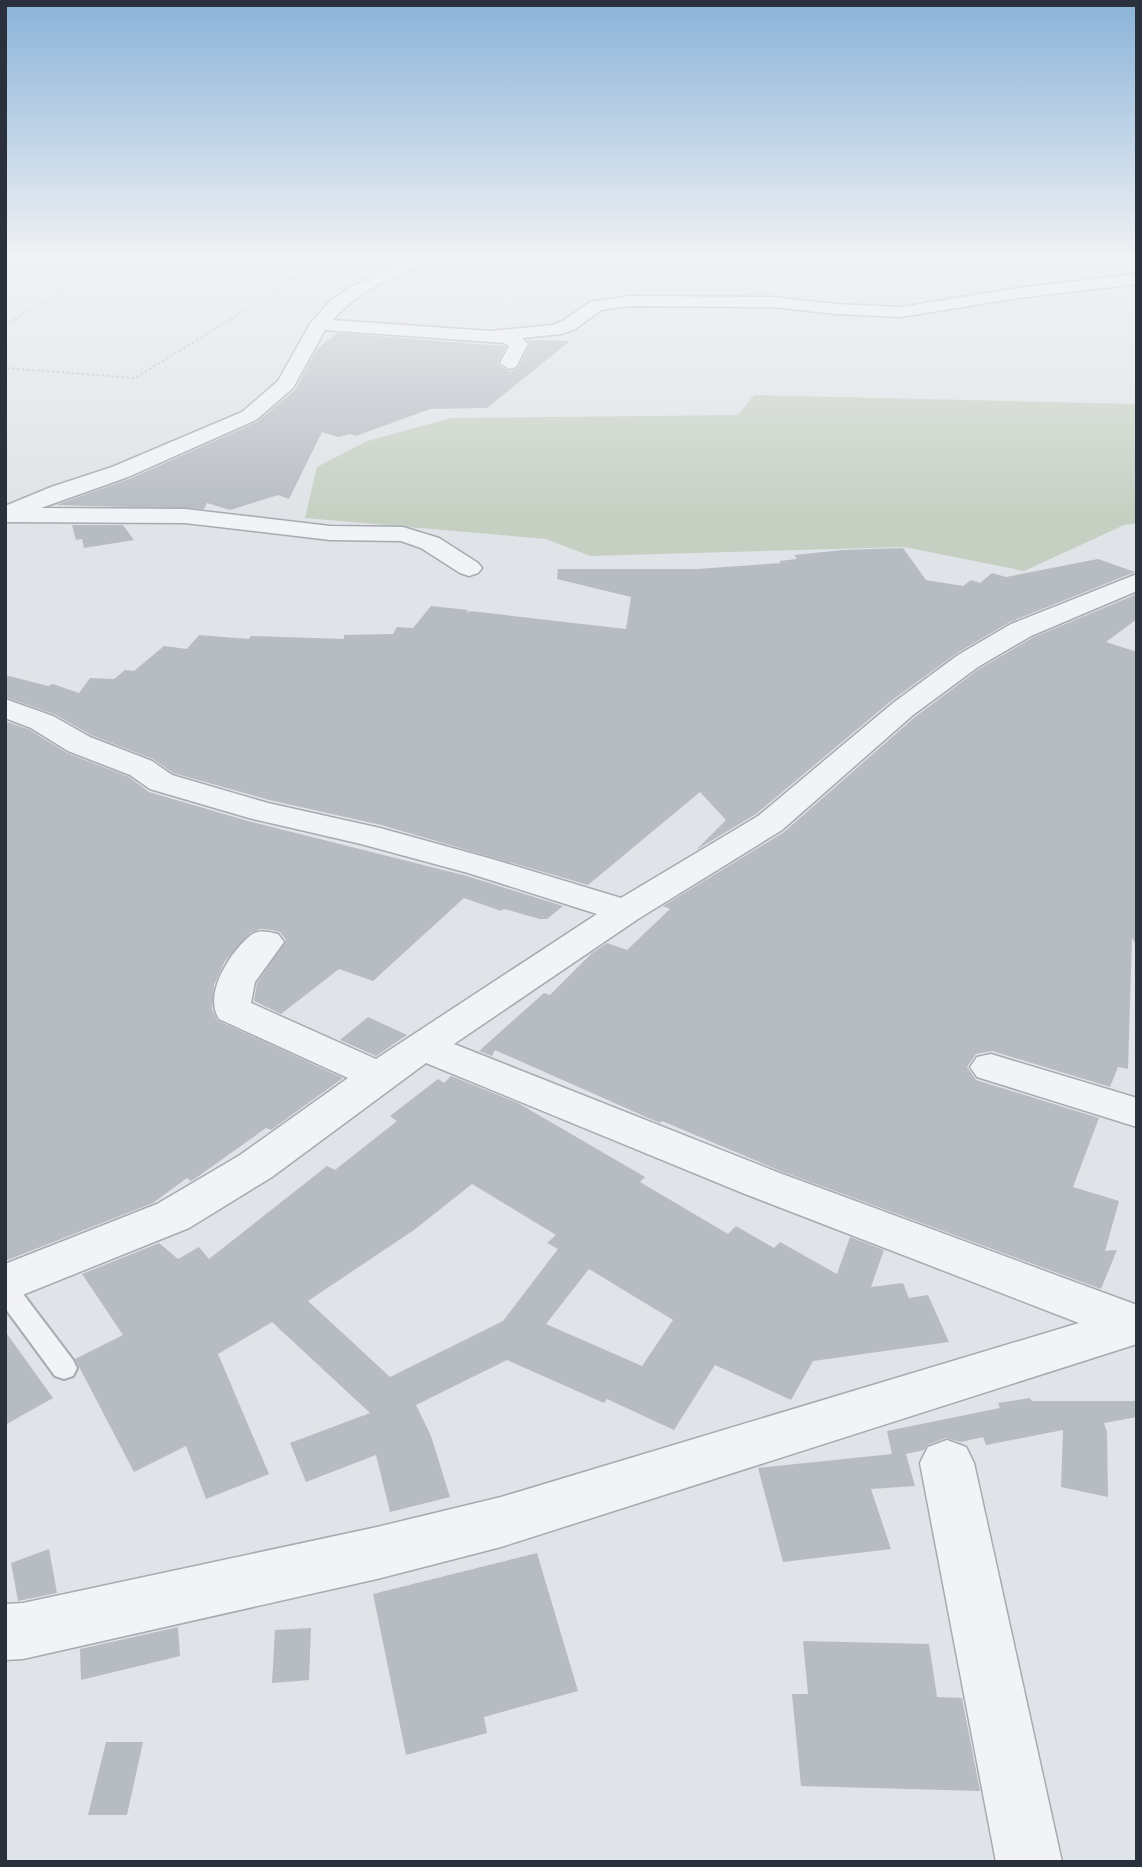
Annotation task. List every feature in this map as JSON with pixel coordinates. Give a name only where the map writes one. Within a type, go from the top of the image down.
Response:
[{"type":"street","points":[[5,515],[59,492],[130,467],[249,416],[286,384],[308,343]]},
{"type":"street","points":[[509,363],[518,343]]},
{"type":"street","points":[[5,515],[186,516],[330,533],[403,534],[430,543],[469,568]]},
{"type":"street","points":[[5,1287],[173,1216],[256,1166],[379,1076],[425,1048],[625,911],[770,823],[903,709],[968,661],[1021,630],[1137,582]]},
{"type":"street","points":[[5,708],[42,722],[79,744],[141,768],[161,782],[261,811],[368,835],[468,862],[625,911]]},
{"type":"street","points":[[265,942],[234,982],[230,999],[233,1010],[379,1076]]},
{"type":"street","points":[[425,1048],[761,1183],[1136,1325]]},
{"type":"street","points":[[991,1066],[1137,1113]]},
{"type":"street","points":[[5,1632],[23,1631],[377,1553],[501,1522],[1136,1325]]},
{"type":"street","points":[[947,1463],[1029,1862]]},
{"type":"lane","points":[[5,1287],[64,1368]]},
{"type":"path","points":[[5,368],[135,378],[192,343]]},
{"type":"green space","points":[[754,395],[1137,404],[1137,523],[1124,525],[1024,571],[904,547],[590,556],[546,539],[305,518],[317,467],[367,441],[452,418],[738,415]]},
{"type":"building","points":[[324,343],[466,343],[503,346],[506,347],[497,364],[510,372],[518,368],[529,343],[567,343],[487,408],[430,409],[356,436],[350,434],[338,437],[322,432],[289,499],[278,495],[230,510],[207,503],[204,509],[56,505],[129,479],[257,422],[295,390],[317,349]]},
{"type":"building","points":[[72,525],[123,525],[134,540],[84,548],[82,539],[76,540]]},
{"type":"building","points":[[903,548],[926,580],[963,586],[971,580],[980,583],[992,573],[1006,577],[1098,559],[1135,572],[1010,622],[957,653],[891,701],[756,814],[696,850],[726,820],[700,792],[588,885],[381,825],[269,800],[173,773],[153,759],[91,735],[54,714],[5,697],[5,675],[48,686],[53,684],[79,693],[90,678],[114,679],[125,670],[134,671],[164,646],[187,649],[199,635],[249,639],[251,636],[344,639],[344,635],[393,634],[397,627],[413,628],[431,606],[468,610],[467,613],[470,611],[626,629],[631,597],[557,579],[558,569],[697,569],[781,563],[779,561],[797,559],[794,555],[843,550]]},
{"type":"building","points":[[1137,594],[1137,619],[1106,642],[1137,652],[1137,946],[1132,938],[1128,1069],[1118,1067],[1110,1087],[992,1051],[976,1054],[967,1067],[976,1080],[1099,1118],[1073,1187],[1119,1201],[1105,1251],[1117,1250],[1101,1289],[778,1170],[662,1121],[660,1123],[495,1050],[492,1056],[479,1051],[544,993],[550,995],[592,953],[607,943],[627,950],[670,909],[663,906],[784,832],[915,717],[979,669],[1032,638]]},
{"type":"building","points":[[5,721],[30,730],[67,753],[129,777],[149,792],[248,821],[467,876],[563,906],[547,919],[540,919],[504,909],[501,911],[464,898],[373,981],[339,969],[281,1014],[254,1001],[257,983],[286,940],[280,932],[272,930],[260,929],[250,933],[225,961],[214,985],[212,1009],[217,1020],[343,1078],[271,1130],[266,1128],[196,1178],[191,1181],[187,1178],[153,1203],[5,1261]]},
{"type":"building","points":[[368,1017],[407,1035],[376,1056],[340,1040]]},
{"type":"building","points":[[451,1076],[518,1103],[645,1177],[640,1182],[728,1234],[736,1226],[774,1248],[780,1242],[837,1274],[850,1237],[884,1250],[871,1287],[903,1283],[909,1298],[928,1295],[949,1342],[813,1361],[791,1400],[715,1365],[674,1430],[607,1399],[604,1403],[507,1360],[416,1405],[431,1436],[450,1497],[390,1512],[376,1455],[306,1482],[290,1443],[370,1413],[272,1322],[218,1354],[269,1474],[206,1499],[186,1446],[134,1472],[75,1359],[123,1335],[82,1274],[159,1243],[178,1259],[199,1247],[209,1259],[327,1166],[335,1170],[397,1121],[390,1116],[438,1079],[444,1083]],"holes":[[[472,1184],[556,1235],[547,1243],[558,1249],[503,1321],[390,1377],[308,1301],[414,1230]],[[589,1269],[673,1320],[642,1366],[546,1324]]]},
{"type":"building","points":[[5,1331],[53,1398],[5,1425]]},
{"type":"building","points":[[1030,1398],[1032,1401],[1137,1401],[1137,1417],[1104,1423],[1107,1432],[1108,1497],[1061,1487],[1063,1430],[986,1445],[983,1437],[961,1442],[946,1438],[927,1445],[924,1450],[906,1454],[915,1486],[871,1489],[891,1549],[783,1562],[758,1468],[892,1454],[887,1431],[1000,1408],[998,1403]]},
{"type":"building","points":[[49,1549],[57,1593],[18,1601],[11,1563]]},
{"type":"building","points":[[537,1553],[578,1691],[484,1717],[487,1733],[406,1755],[373,1594]]},
{"type":"building","points":[[178,1627],[180,1656],[81,1680],[80,1649]]},
{"type":"building","points":[[311,1628],[309,1680],[272,1683],[275,1630]]},
{"type":"building","points":[[803,1641],[929,1644],[937,1697],[962,1698],[980,1791],[801,1786],[792,1694],[808,1694]]},
{"type":"building","points":[[106,1742],[143,1742],[127,1815],[88,1815]]}]
